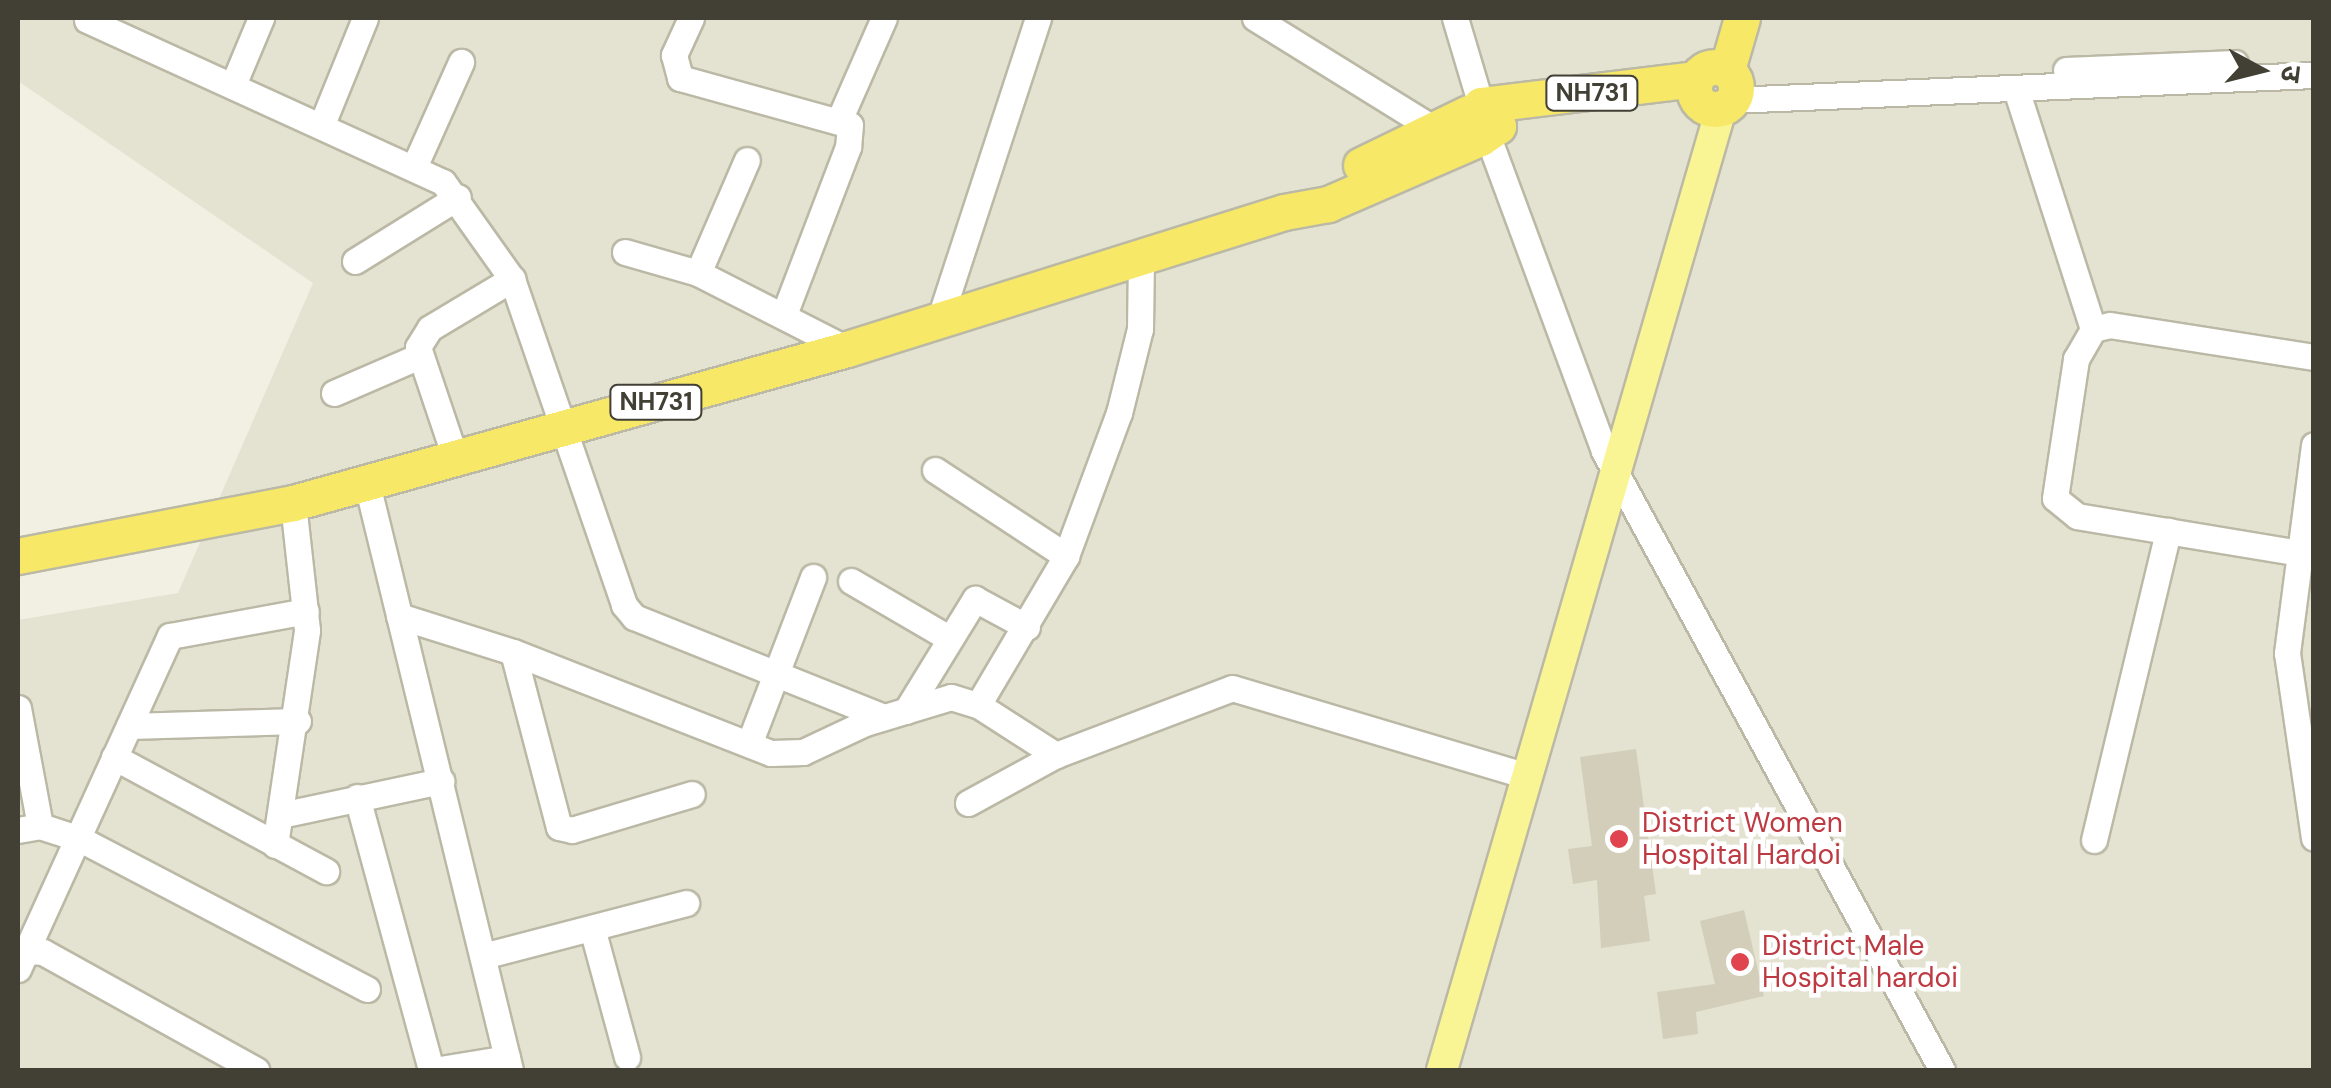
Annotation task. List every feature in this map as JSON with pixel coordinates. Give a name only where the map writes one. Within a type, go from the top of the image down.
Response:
[{"type":"highway","points":[[1718,91],[1742,18]]},
{"type":"highway","name":"NH731","points":[[1284,212],[1322,183],[1434,130],[1718,91]]},
{"type":"highway","name":"NH731","points":[[18,556],[293,503],[847,349],[1142,261],[1284,212],[1328,204],[1484,121]]},
{"type":"main road","points":[[1426,1070],[1514,772],[1625,425],[1718,91]]},
{"type":"main road","points":[[1442,1070],[1611,459]]},
{"type":"street","points":[[234,85],[260,18]]},
{"type":"street","points":[[322,124],[365,18]]},
{"type":"street","points":[[691,18],[674,55],[680,78],[840,118],[852,134],[785,312]]},
{"type":"street","points":[[840,118],[884,18]]},
{"type":"street","points":[[939,321],[1038,18]]},
{"type":"street","points":[[1255,18],[1434,130]]},
{"type":"street","points":[[1455,18],[1484,121],[1611,459],[1942,1070]]},
{"type":"street","points":[[87,20],[415,164],[458,197],[512,278],[624,605],[634,617],[776,674],[895,714]]},
{"type":"street","points":[[1718,91],[2314,59]]},
{"type":"street","points":[[415,164],[461,62]]},
{"type":"street","points":[[1718,91],[2016,89],[2314,75]]},
{"type":"street","points":[[2016,89],[2093,329]]},
{"type":"street","points":[[698,273],[746,160]]},
{"type":"street","points":[[355,261],[458,197]]},
{"type":"street","points":[[624,252],[698,273],[785,312],[847,349]]},
{"type":"street","points":[[978,705],[1027,628],[1066,556],[1132,368],[1142,261]]},
{"type":"street","points":[[334,393],[417,357],[430,328],[512,278]]},
{"type":"street","points":[[2300,552],[2077,516],[2055,498],[2076,359],[2093,329],[2110,325],[2314,356]]},
{"type":"street","points":[[417,357],[456,460]]},
{"type":"street","points":[[2314,445],[2287,653],[2314,838]]},
{"type":"street","points":[[935,470],[1066,556]]},
{"type":"street","points":[[357,797],[432,1070],[508,1064],[366,484]]},
{"type":"street","points":[[275,845],[298,721],[306,611],[293,503]]},
{"type":"street","points":[[2094,840],[2168,530]]},
{"type":"street","points":[[749,744],[813,577]]},
{"type":"street","points":[[852,581],[947,637]]},
{"type":"street","points":[[895,714],[975,599],[1027,628]]},
{"type":"street","points":[[21,956],[170,636],[306,611]]},
{"type":"street","points":[[399,616],[514,652],[771,753],[802,752],[895,714],[952,698],[978,705],[1056,756]]},
{"type":"street","points":[[514,652],[558,827],[572,830],[692,794]]},
{"type":"street","points":[[968,802],[1056,756],[1232,688],[1514,772]]},
{"type":"street","points":[[18,708],[28,828],[78,838],[367,989]]},
{"type":"street","points":[[129,726],[298,721]]},
{"type":"street","points":[[114,758],[326,871]]},
{"type":"street","points":[[282,814],[441,781]]},
{"type":"street","points":[[483,956],[686,903]]},
{"type":"street","points":[[592,928],[626,1057]]},
{"type":"street","points":[[21,956],[43,952],[256,1070]]},
{"type":"shaded area","points":[[18,18],[2313,18],[2313,1070],[18,1070],[18,620],[178,593],[313,283],[18,81]]},
{"type":"building","points":[[1636,749],[1656,894],[1644,896],[1650,941],[1601,948],[1597,880],[1573,884],[1568,849],[1592,846],[1580,757]]},
{"type":"building","points":[[1744,910],[1764,996],[1696,1012],[1698,1034],[1663,1039],[1657,992],[1715,984],[1700,921]]},
{"type":"place","name":"District Women Hospital Hardoi","points":[[1619,839]]},
{"type":"place","name":"District Male Hospital hardoi","points":[[1740,962]]}]
